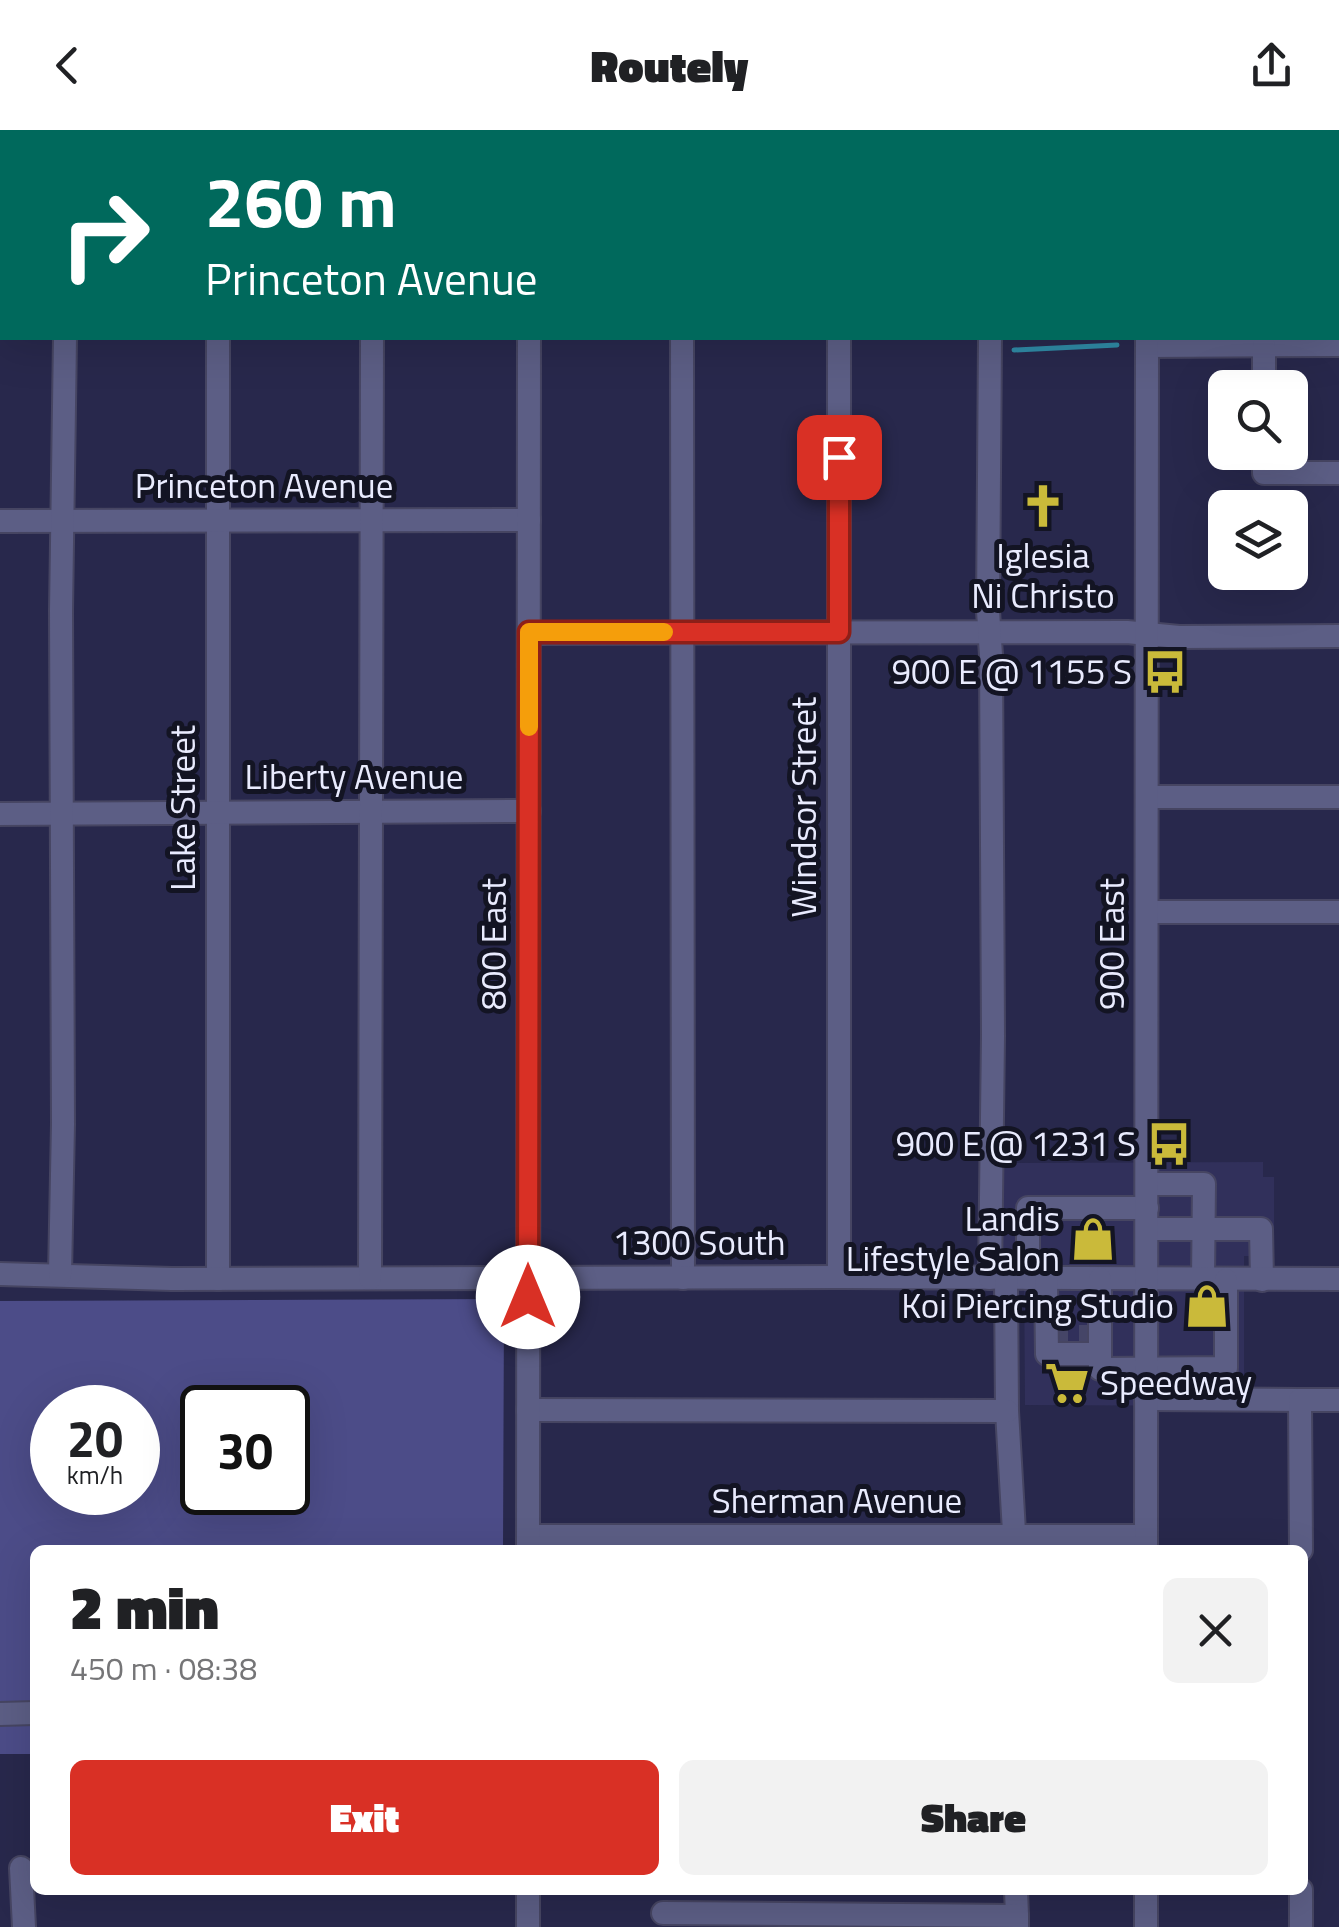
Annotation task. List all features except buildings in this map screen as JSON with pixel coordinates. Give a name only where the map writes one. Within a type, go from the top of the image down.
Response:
[{"type":"street","points":[[60,1275],[64,1124],[64,340]]},
{"type":"street","name":"Lake Street","points":[[218,340],[218,1279]]},
{"type":"street","points":[[370,1278],[372,340]]},
{"type":"street","name":"800 East","points":[[528,1543],[529,340]]},
{"type":"street","points":[[682,340],[683,1278]]},
{"type":"street","name":"Windsor Street","points":[[839,340],[839,1277]]},
{"type":"street","points":[[990,340],[994,1036],[1017,1278],[1046,1354],[1146,1335]]},
{"type":"street","points":[[1147,342],[1339,346]]},
{"type":"street","name":"900 East","points":[[1146,1543],[1147,342]]},
{"type":"street","points":[[1264,346],[1264,370]]},
{"type":"street","points":[[1308,469],[1339,473]]},
{"type":"street","name":"Princeton Avenue","points":[[0,522],[529,520]]},
{"type":"street","points":[[529,632],[1339,636]]},
{"type":"street","points":[[1147,797],[1339,796]]},
{"type":"street","name":"Liberty Avenue","points":[[0,814],[529,811]]},
{"type":"street","points":[[1147,912],[1339,912]]},
{"type":"street","points":[[1015,1543],[1007,1411],[1017,1278],[1028,1208],[1148,1207],[1204,1184],[1203,1230],[1226,1368],[1100,1369],[1100,1279]]},
{"type":"street","points":[[1148,1207],[1203,1230],[1261,1229],[1262,1280]]},
{"type":"street","name":"1300 South","points":[[0,1274],[218,1279],[1339,1280]]},
{"type":"street","points":[[1146,1399],[1339,1400]]},
{"type":"street","points":[[1300,1400],[1301,1545]]},
{"type":"street","points":[[528,1410],[1007,1411]]},
{"type":"street","name":"Sherman Avenue","points":[[528,1543],[1146,1543]]},
{"type":"street","points":[[0,1714],[30,1713]]},
{"type":"street","points":[[0,1912],[24,1920],[19,1868]]},
{"type":"street","points":[[528,1895],[528,1927]]},
{"type":"street","points":[[663,1913],[1017,1921],[1016,1895]]},
{"type":"street","points":[[1146,1895],[1146,1927]]},
{"type":"street","points":[[1302,1895],[1302,1927]]},
{"type":"shaded area","points":[[1263,1162],[1263,1177],[1274,1177],[1274,1256],[1244,1256],[1244,1406],[1025,1405],[1024,1257],[1000,1256],[1000,1163]]},
{"type":"shaded area","points":[[498,1299],[504,1305],[503,1545],[30,1545],[30,1754],[0,1754],[0,1301]]},
{"type":"waterway","points":[[1014,350],[1117,345]]},
{"type":"tunnel","points":[[1046,1336],[1091,1336]]},
{"type":"slow traffic","points":[[529,727],[529,632],[664,632]]},
{"type":"place","name":"Iglesia Ni Christo","points":[[1043,506]]},
{"type":"place","name":"900 E @ 1155 S","points":[[1165,672]]},
{"type":"place","name":"900 E @ 1231 S","points":[[1169,1144]]},
{"type":"place","name":"Landis Lifestyle Salon","points":[[1093,1239]]},
{"type":"place","name":"Koi Piercing Studio","points":[[1207,1306]]},
{"type":"place","name":"Speedway","points":[[1067,1383]]},
{"type":"route","points":[[528,1297],[529,632],[839,632],[839,457]]}]
